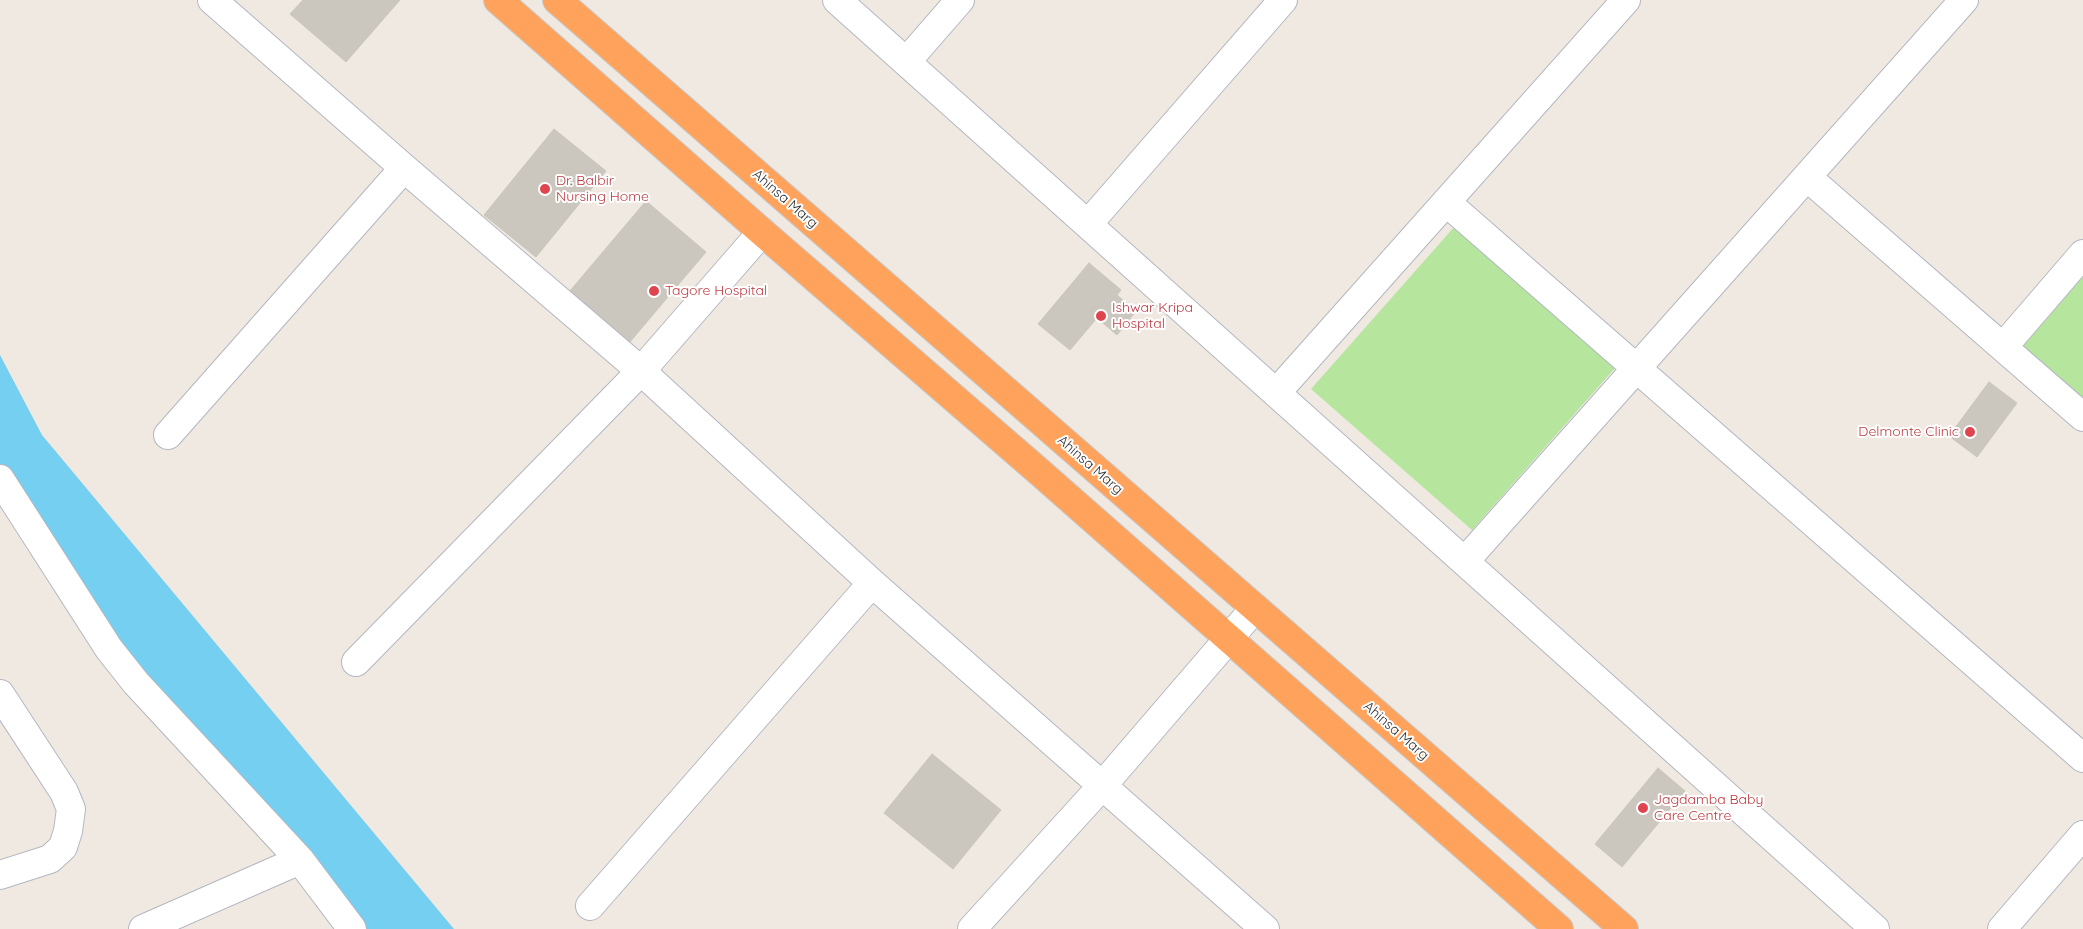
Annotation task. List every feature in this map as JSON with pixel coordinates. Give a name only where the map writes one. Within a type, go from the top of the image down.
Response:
[{"type":"highway","points":[[498,0],[1229,638],[1559,929]]},
{"type":"highway","name":"Ahinsa Marg","points":[[565,4],[1624,929]]},
{"type":"street","points":[[212,0],[641,371],[872,583],[1264,929]]},
{"type":"street","points":[[837,0],[1876,929]]},
{"type":"street","points":[[906,62],[960,0]]},
{"type":"street","points":[[1088,224],[1283,0]]},
{"type":"street","points":[[1276,393],[1626,0]]},
{"type":"street","points":[[1465,562],[1964,0]]},
{"type":"street","points":[[168,436],[404,168]]},
{"type":"street","points":[[1807,177],[2083,417]]},
{"type":"street","points":[[1446,202],[2083,758]]},
{"type":"street","points":[[356,662],[641,371],[762,232]]},
{"type":"street","points":[[2002,347],[2083,254]]},
{"type":"street","points":[[0,479],[109,649],[136,683],[300,860],[352,929]]},
{"type":"street","points":[[590,906],[872,583]]},
{"type":"street","points":[[972,929],[1102,786],[1255,608]]},
{"type":"street","points":[[0,694],[64,792],[71,809],[68,831],[63,847],[50,859],[0,875]]},
{"type":"street","points":[[2002,929],[2083,835]]},
{"type":"street","points":[[142,929],[300,860]]},
{"type":"green space","points":[[1455,226],[1615,368],[1472,530],[1311,389]]},
{"type":"green space","points":[[2083,277],[2083,400],[2022,347]]},
{"type":"water","points":[[0,355],[42,435],[454,929],[360,929],[36,551],[0,495]]},
{"type":"building","points":[[303,0],[400,0],[346,62],[290,14]]},
{"type":"building","points":[[554,129],[606,171],[536,257],[484,215]]},
{"type":"building","points":[[646,201],[706,252],[629,343],[569,292]]},
{"type":"building","points":[[1089,263],[1121,290],[1117,295],[1136,311],[1117,335],[1097,318],[1070,350],[1038,324]]},
{"type":"building","points":[[1989,382],[2017,403],[1977,457],[1949,436]]},
{"type":"building","points":[[932,754],[1001,810],[953,869],[884,813]]},
{"type":"building","points":[[1658,768],[1685,791],[1622,867],[1595,844]]},
{"type":"place","name":"Dr. Balbir Nursing Home","points":[[545,189]]},
{"type":"place","name":"Tagore Hospital","points":[[654,291]]},
{"type":"place","name":"Ishwar Kripa Hospital","points":[[1101,316]]},
{"type":"place","name":"Delmonte Clinic","points":[[1970,432]]},
{"type":"place","name":"Jagdamba Baby Care Centre","points":[[1643,808]]}]
